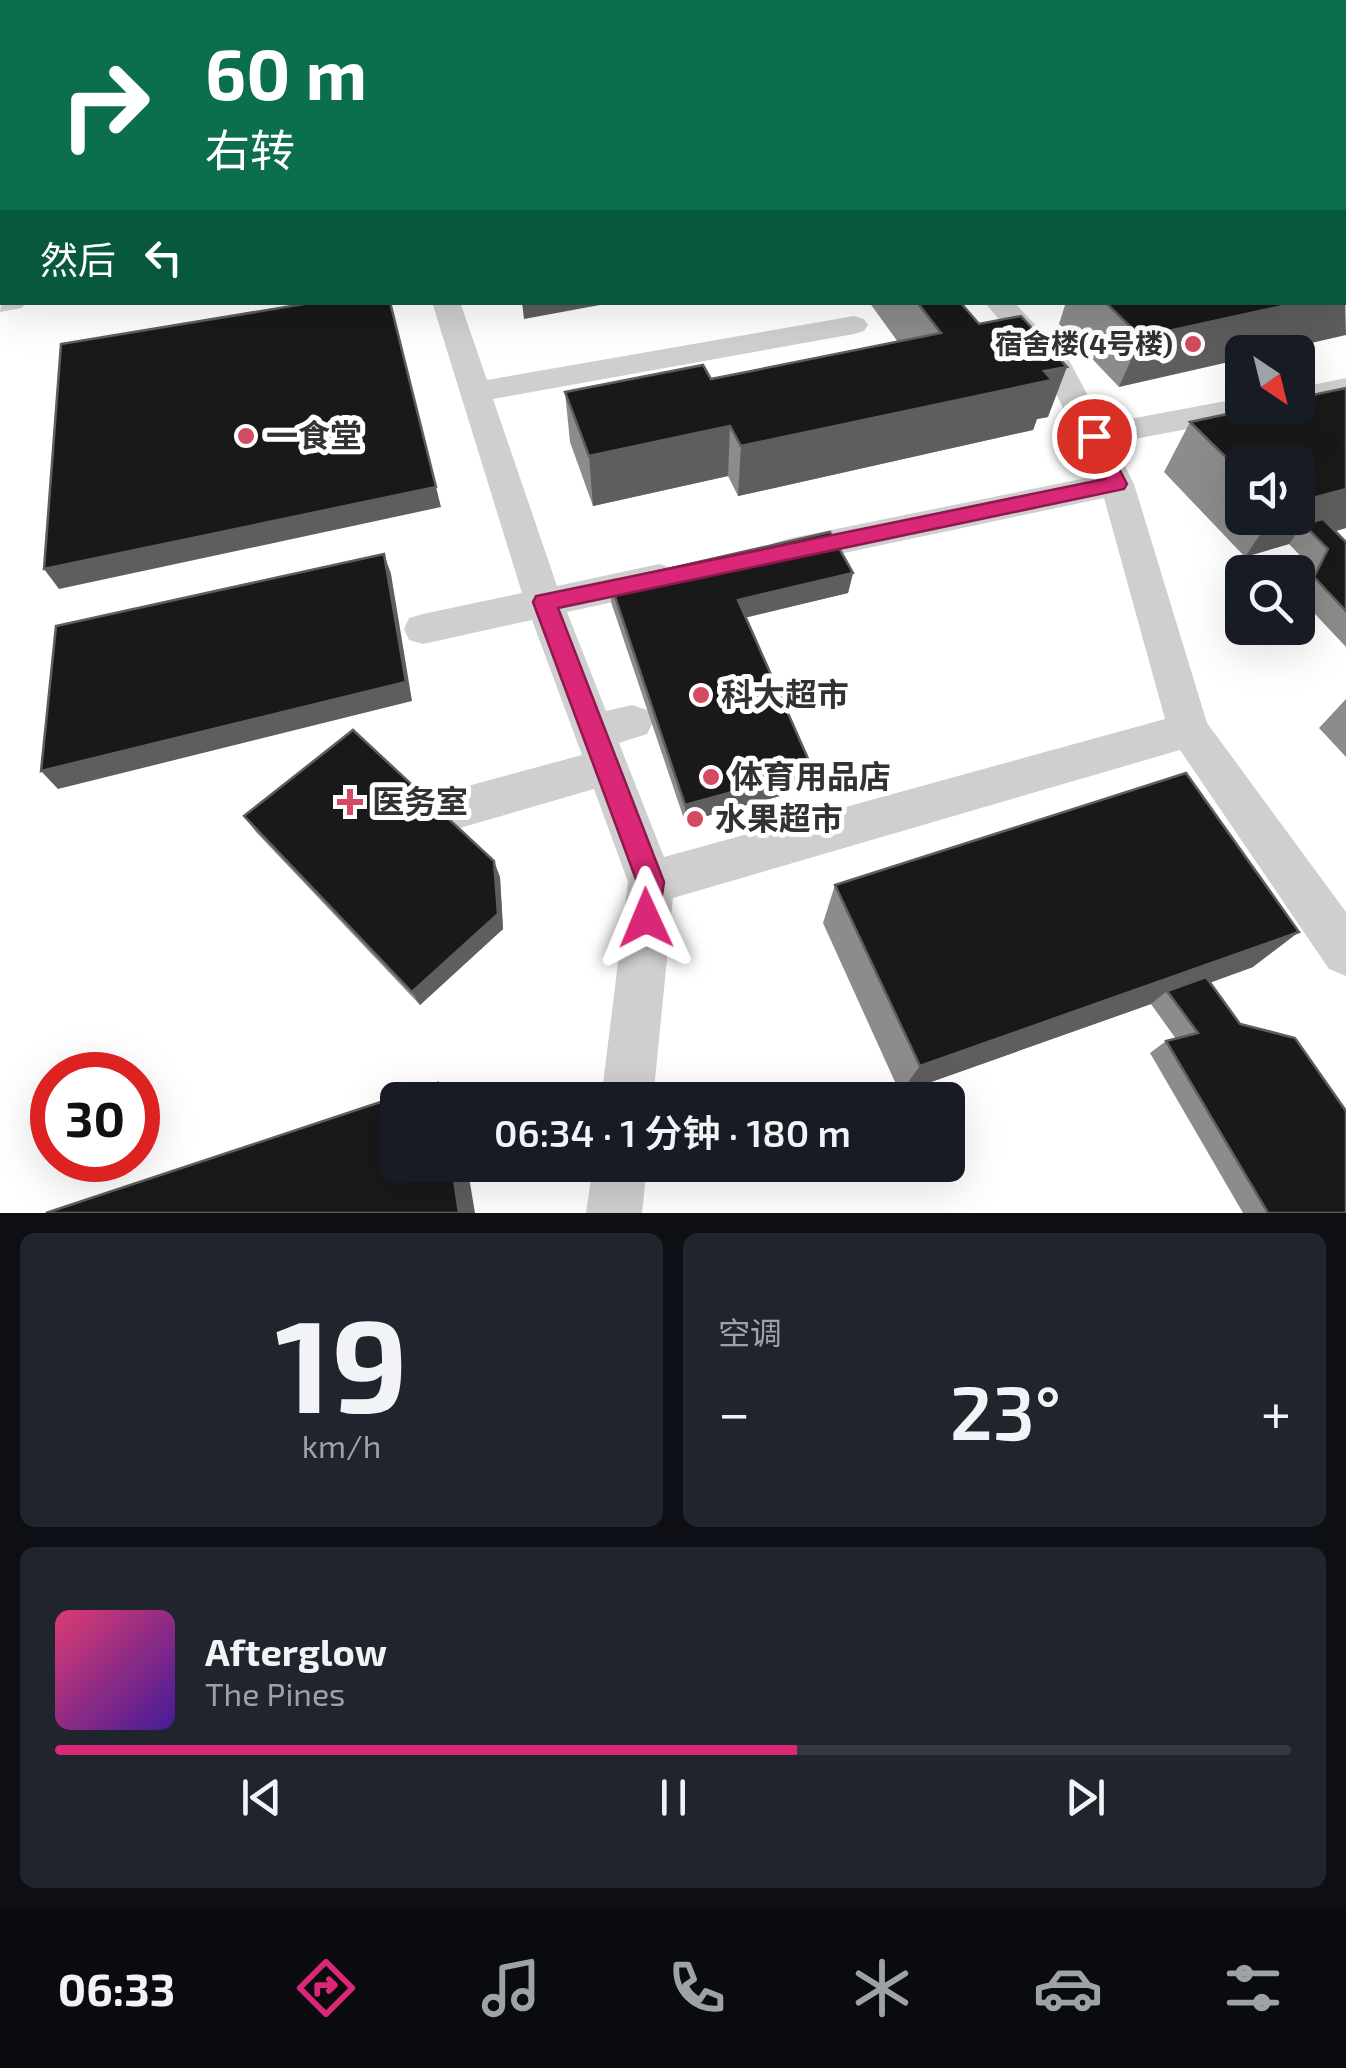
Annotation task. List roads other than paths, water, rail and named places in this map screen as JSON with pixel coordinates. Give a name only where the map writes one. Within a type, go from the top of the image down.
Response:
[{"type":"street","points":[[447,305],[544,602],[611,740],[650,882],[628,1082]]},
{"type":"street","points":[[1001,305],[1059,369],[1117,484],[1188,730],[1346,952]]},
{"type":"street","points":[[475,392],[854,324]]},
{"type":"street","points":[[1315,394],[1346,388]]},
{"type":"street","points":[[1094,436],[1225,412]]},
{"type":"street","points":[[760,558],[1117,484]]},
{"type":"street","points":[[423,628],[673,579]]},
{"type":"street","points":[[650,882],[1188,730]]},
{"type":"street","points":[[453,810],[611,740]]},
{"type":"street","points":[[614,1213],[618,1182]]},
{"type":"place","name":"宿舍楼(4号楼)","points":[[1193,344]]},
{"type":"place","name":"一食堂","points":[[246,436]]},
{"type":"place","name":"科大超市","points":[[701,695]]},
{"type":"place","name":"体育用品店","points":[[711,777]]},
{"type":"place","name":"医务室","points":[[350,802]]},
{"type":"place","name":"水果超市","points":[[695,819]]}]
